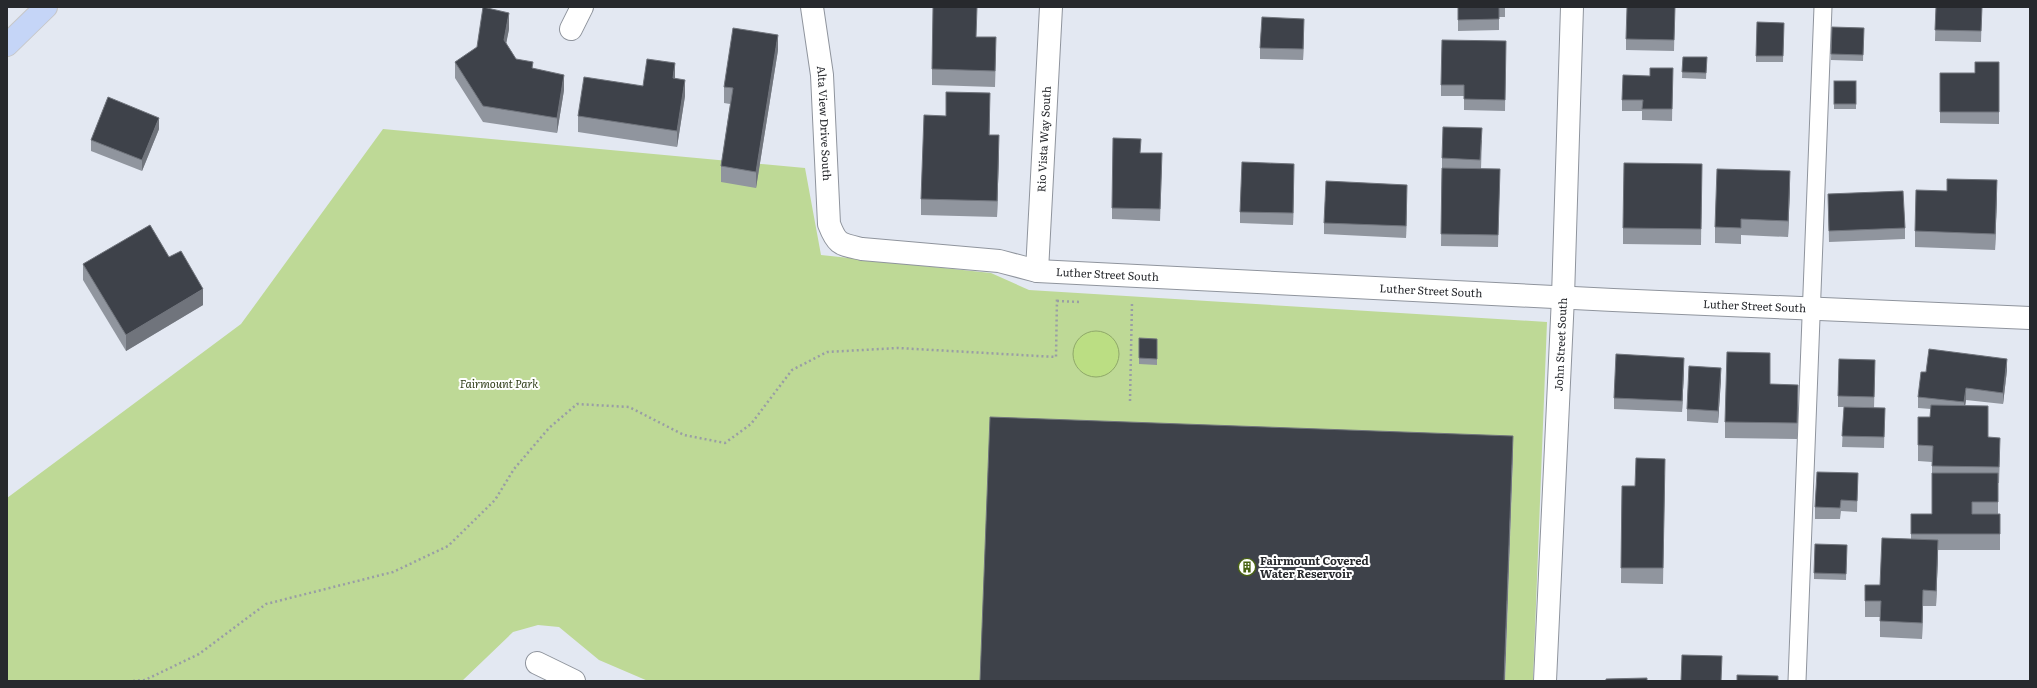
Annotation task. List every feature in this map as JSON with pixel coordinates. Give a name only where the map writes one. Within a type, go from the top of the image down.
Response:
[{"type":"main road","points":[[7,45],[46,7]]},
{"type":"street","points":[[571,29],[582,7]]},
{"type":"street","name":"Alta View Drive South","points":[[812,7],[822,75],[829,224],[835,240]]},
{"type":"street","name":"Rio Vista Way South","points":[[1037,271],[1051,7]]},
{"type":"street","name":"John Street South","points":[[1545,681],[1563,297],[1572,7]]},
{"type":"street","name":"Luther Street South","points":[[835,240],[845,245],[862,249],[999,261],[1037,271],[2030,318]]},
{"type":"street","points":[[538,663],[574,681]]},
{"type":"lane","points":[[1797,681],[1813,308],[1823,7]]},
{"type":"path","points":[[133,681],[145,680],[199,654],[266,604],[393,572],[448,546],[495,500],[514,469],[549,428],[577,404],[629,407],[684,435],[725,442],[751,424],[792,370],[827,352],[898,348],[1056,357],[1057,301],[1061,272]]},
{"type":"path","points":[[1057,301],[1087,302]]},
{"type":"path","points":[[1124,303],[1132,303],[1130,401]]},
{"type":"green space","name":"Fairmount Park","points":[[383,129],[805,168],[821,255],[991,273],[1029,290],[1547,322],[1533,681],[1505,681],[1513,452],[981,681],[648,681],[599,660],[559,627],[538,625],[513,632],[462,681],[7,681],[7,498],[241,324]],"holes":[[[1097,331],[1115,342],[1119,356],[1079,370],[1074,357],[1074,351],[1079,340],[1084,336]]]},
{"type":"shaded area","points":[[1096,331],[1109,335],[1115,341],[1119,354],[1115,367],[1109,373],[1096,377],[1083,373],[1077,367],[1073,354],[1077,341],[1083,335]]},
{"type":"building","points":[[483,7],[509,13],[504,40],[516,59],[533,62],[532,68],[564,75],[557,118],[483,106],[455,62],[477,47]]},
{"type":"building","points":[[933,7],[977,7],[976,37],[996,37],[995,71],[932,69]]},
{"type":"building","points":[[1458,7],[1499,7],[1499,19],[1458,20]]},
{"type":"building","points":[[1627,7],[1675,7],[1674,40],[1626,39]]},
{"type":"building","points":[[1936,7],[1982,7],[1981,31],[1935,30]]},
{"type":"building","points":[[1262,17],[1304,19],[1303,49],[1260,48]]},
{"type":"building","points":[[1757,22],[1784,23],[1783,56],[1756,56]]},
{"type":"building","points":[[1832,27],[1864,28],[1863,55],[1831,54]]},
{"type":"building","points":[[733,28],[778,35],[756,172],[721,166],[733,88],[724,87]]},
{"type":"building","points":[[1442,40],[1506,41],[1505,100],[1464,99],[1464,85],[1441,85]]},
{"type":"building","points":[[1683,57],[1707,57],[1706,73],[1682,72]]},
{"type":"building","points":[[647,59],[675,63],[673,78],[685,80],[677,131],[578,116],[584,77],[643,86]]},
{"type":"building","points":[[1975,62],[1999,62],[1999,112],[1940,112],[1940,73],[1975,73]]},
{"type":"building","points":[[1650,68],[1673,68],[1672,109],[1642,109],[1643,100],[1622,100],[1623,75],[1650,76]]},
{"type":"building","points":[[1834,81],[1856,81],[1856,104],[1834,104]]},
{"type":"building","points":[[946,92],[990,93],[989,135],[999,135],[997,201],[921,199],[924,115],[946,116]]},
{"type":"building","points":[[108,97],[159,118],[142,160],[91,140]]},
{"type":"building","points":[[1443,127],[1482,128],[1480,160],[1442,158]]},
{"type":"building","points":[[1113,138],[1141,139],[1140,153],[1162,153],[1160,209],[1112,208]]},
{"type":"building","points":[[1242,162],[1294,164],[1293,213],[1240,212]]},
{"type":"building","points":[[1624,163],[1702,164],[1701,229],[1623,228]]},
{"type":"building","points":[[1442,168],[1500,169],[1498,235],[1441,234]]},
{"type":"building","points":[[1717,169],[1790,171],[1788,221],[1741,219],[1741,228],[1715,227]]},
{"type":"building","points":[[1947,179],[1997,180],[1995,234],[1915,231],[1916,190],[1947,191]]},
{"type":"building","points":[[1326,181],[1407,185],[1406,226],[1324,223]]},
{"type":"building","points":[[1903,191],[1905,228],[1829,231],[1828,194]]},
{"type":"building","points":[[150,225],[169,257],[181,251],[203,289],[126,335],[83,264]]},
{"type":"building","points":[[1139,338],[1157,339],[1157,359],[1139,358]]},
{"type":"building","points":[[1929,349],[2007,359],[2003,393],[1966,388],[1964,402],[1918,397],[1921,372],[1926,372]]},
{"type":"building","points":[[1727,352],[1770,353],[1770,384],[1798,385],[1797,423],[1725,422]]},
{"type":"building","points":[[1616,354],[1684,358],[1682,401],[1614,398]]},
{"type":"building","points":[[1839,359],[1875,360],[1874,397],[1838,396]]},
{"type":"building","points":[[1689,366],[1721,368],[1718,411],[1687,409]]},
{"type":"building","points":[[1931,405],[1988,406],[1988,437],[2000,438],[1999,467],[1932,466],[1933,446],[1918,445],[1918,417],[1930,417]]},
{"type":"building","points":[[1844,407],[1885,408],[1884,437],[1842,436]]},
{"type":"building","name":"Fairmount Covered Water Reservoir","points":[[990,417],[1513,436],[1504,681],[980,681]]},
{"type":"building","points":[[1636,458],[1665,459],[1663,568],[1621,568],[1622,486],[1635,486]]},
{"type":"building","points":[[1817,472],[1858,473],[1857,501],[1841,500],[1840,508],[1815,507]]},
{"type":"building","points":[[1932,473],[1998,473],[1998,502],[1972,502],[1972,514],[2000,514],[2000,534],[1911,534],[1911,514],[1932,514]]},
{"type":"building","points":[[1882,538],[1938,540],[1936,591],[1923,590],[1922,623],[1880,621],[1881,601],[1865,601],[1865,585],[1880,585]]},
{"type":"building","points":[[1815,544],[1847,545],[1846,574],[1814,573]]},
{"type":"building","points":[[1682,655],[1722,656],[1721,681],[1681,681]]},
{"type":"building","points":[[1737,675],[1778,676],[1778,681],[1737,681]]},
{"type":"building","points":[[1647,678],[1647,681],[1606,681],[1606,679]]},
{"type":"place","name":"Fairmount Covered Water Reservoir","points":[[1247,567]]}]
